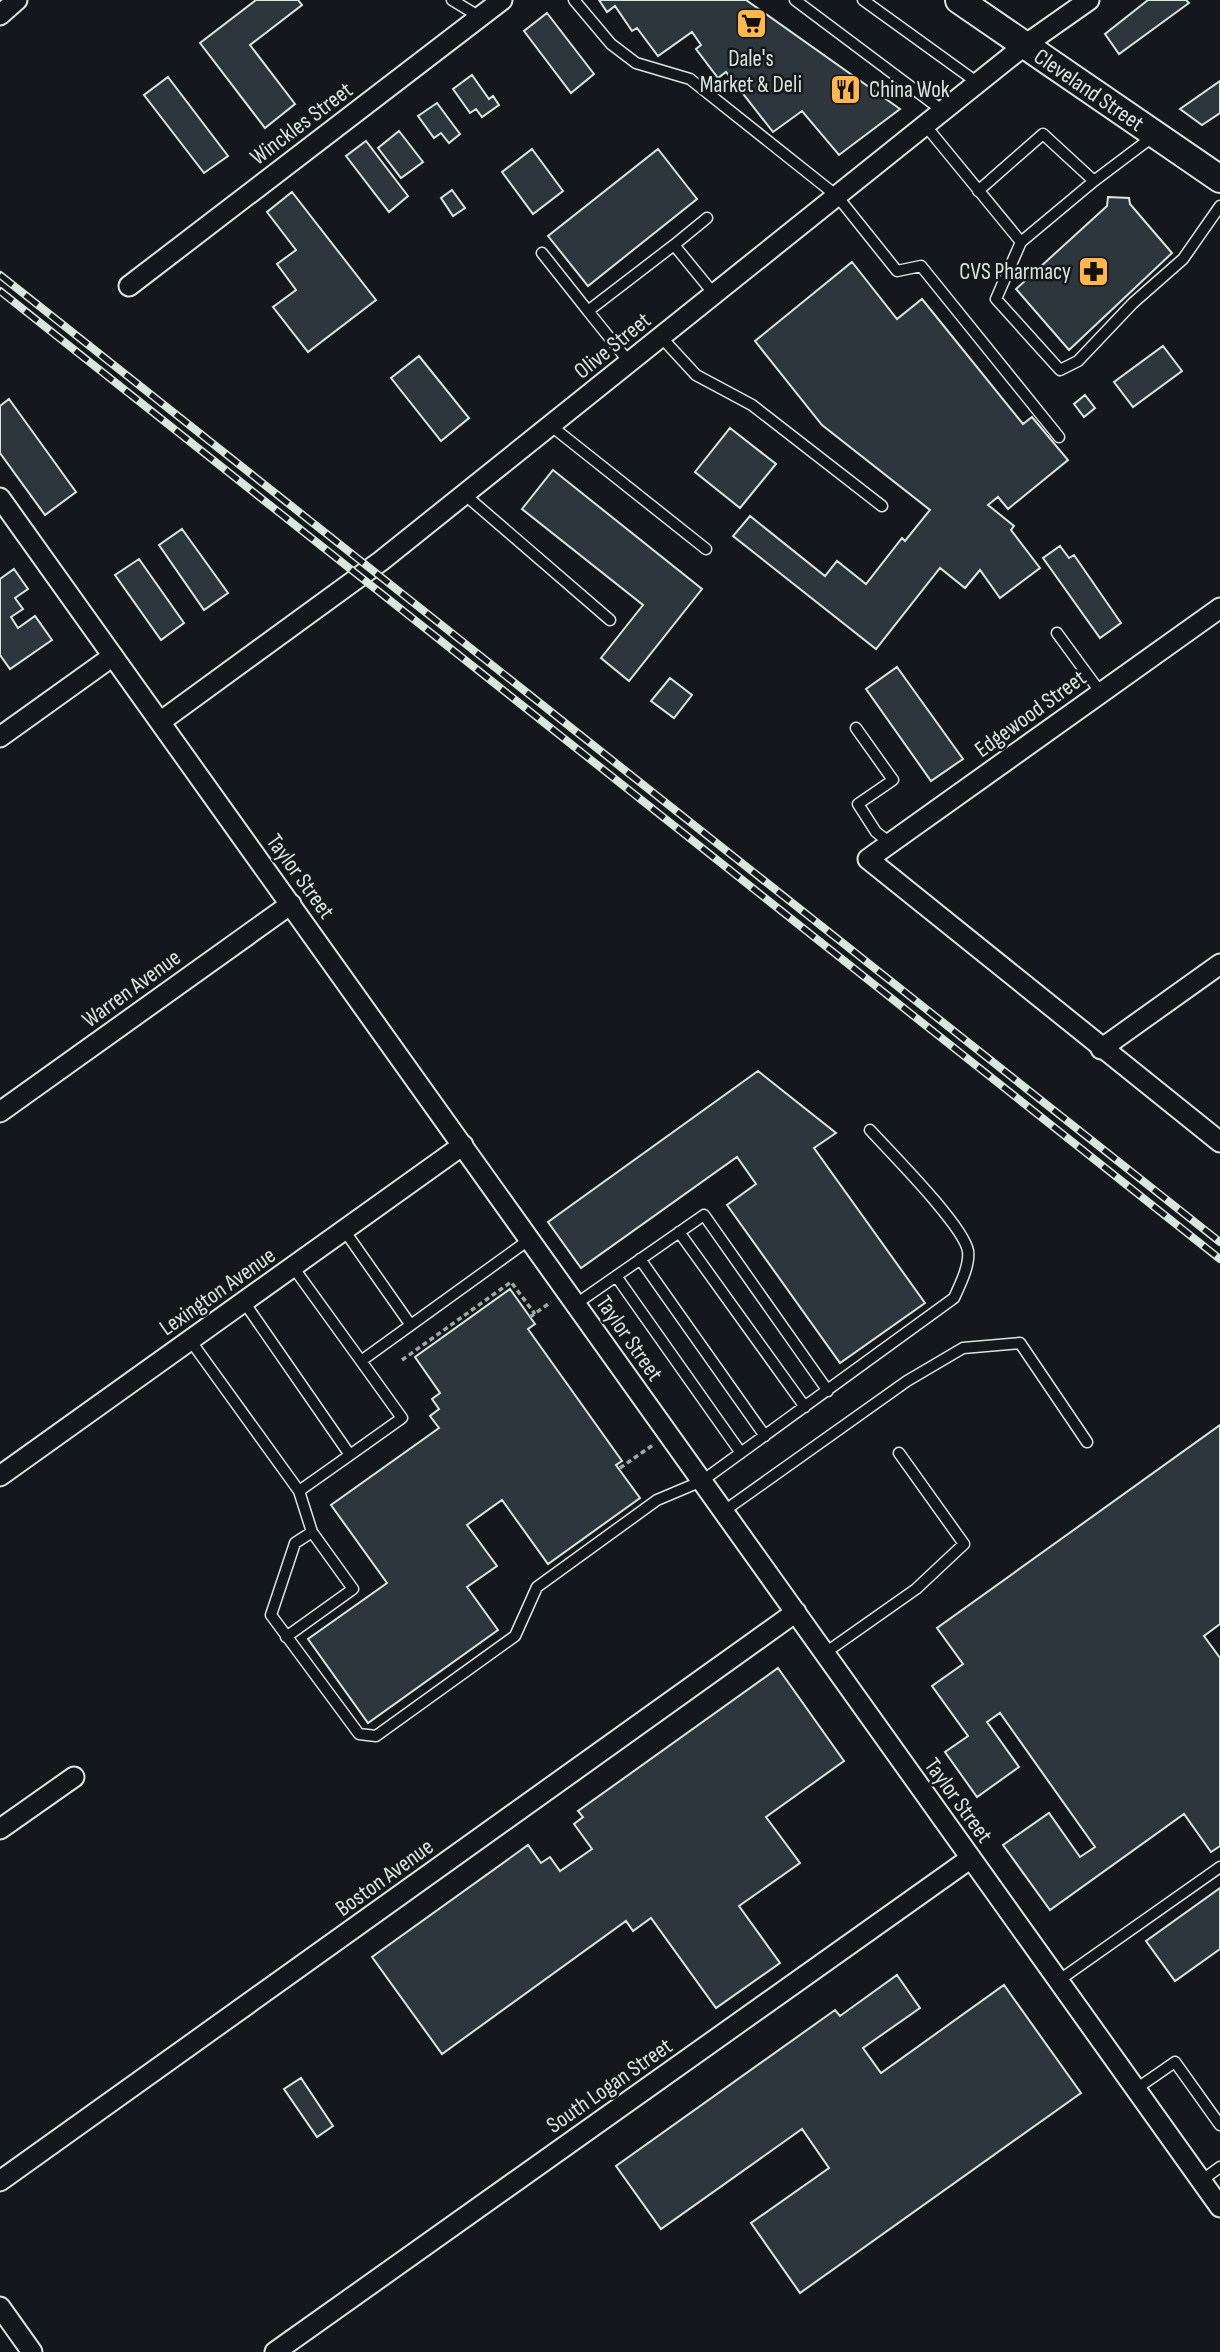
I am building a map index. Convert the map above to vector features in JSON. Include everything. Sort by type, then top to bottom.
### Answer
[{"type":"main road","name":"Cleveland Street","points":[[959,0],[1220,179]]},
{"type":"street","points":[[0,15],[17,0]]},
{"type":"street","name":"Winckles Street","points":[[129,286],[502,0]]},
{"type":"street","name":"Olive Street","points":[[160,722],[370,568],[1025,45],[1089,0]]},
{"type":"street","name":"Taylor Street","points":[[0,498],[1220,2207]]},
{"type":"street","name":"Edgewood Street","points":[[1101,1049],[868,859],[1220,608]]},
{"type":"street","points":[[0,737],[113,656]]},
{"type":"street","name":"Warren Avenue","points":[[0,1111],[291,904]]},
{"type":"street","points":[[1220,964],[1101,1049],[1220,1142]]},
{"type":"street","name":"Lexington Avenue","points":[[0,1476],[463,1145]]},
{"type":"street","name":"Boston Avenue","points":[[0,2181],[796,1612]]},
{"type":"street","points":[[0,1829],[74,1777]]},
{"type":"street","name":"South Logan Street","points":[[275,2352],[971,1858]]},
{"type":"street","points":[[0,2307],[32,2352]]},
{"type":"lane","points":[[452,0],[480,17]]},
{"type":"lane","points":[[574,0],[611,44],[636,63],[690,79],[837,195],[897,271],[921,266],[1059,437]]},
{"type":"lane","points":[[795,0],[943,111]]},
{"type":"lane","points":[[863,0],[978,83]]},
{"type":"lane","points":[[925,125],[1021,242]]},
{"type":"lane","points":[[978,191],[1043,134],[1094,181]]},
{"type":"lane","points":[[1156,135],[1094,181],[1021,242],[996,299],[1060,370],[1078,361],[1133,303],[1182,259],[1220,206]]},
{"type":"lane","points":[[588,311],[707,218]]},
{"type":"lane","points":[[674,244],[714,294]]},
{"type":"lane","points":[[542,253],[629,362]]},
{"type":"lane","points":[[660,337],[696,375],[752,405],[882,506]]},
{"type":"lane","points":[[550,425],[706,549]]},
{"type":"lane","points":[[464,494],[610,620]]},
{"type":"lane","points":[[1057,633],[1101,693]]},
{"type":"lane","points":[[856,728],[893,780],[858,804],[876,832],[890,843]]},
{"type":"lane","points":[[312,1532],[295,1543],[271,1615],[359,1734],[376,1735],[515,1636],[537,1587],[657,1500],[702,1481],[954,1298],[962,1280],[968,1251],[952,1224],[870,1130]]},
{"type":"lane","points":[[576,1304],[704,1215],[828,1391]]},
{"type":"lane","points":[[344,1230],[410,1324]]},
{"type":"lane","points":[[679,1232],[804,1408]]},
{"type":"lane","points":[[361,1361],[530,1239]]},
{"type":"lane","points":[[640,1259],[765,1436]]},
{"type":"lane","points":[[293,1267],[402,1418],[299,1491]]},
{"type":"lane","points":[[616,1276],[740,1453]]},
{"type":"lane","points":[[244,1302],[350,1455]]},
{"type":"lane","points":[[190,1340],[299,1491],[312,1532],[353,1589],[286,1637]]},
{"type":"lane","points":[[724,1511],[907,1381],[963,1348],[1020,1343],[1087,1442]]},
{"type":"lane","points":[[825,1653],[916,1589],[964,1544],[899,1452]]},
{"type":"lane","points":[[1058,1981],[1220,1867]]},
{"type":"lane","points":[[1136,2089],[1175,2062],[1220,2125]]},
{"type":"lane","points":[[1201,2181],[1220,2167]]},
{"type":"path","points":[[402,1360],[511,1282],[533,1316],[551,1302]]},
{"type":"path","points":[[620,1468],[653,1445]]},
{"type":"building","points":[[256,0],[298,0],[302,5],[250,45],[295,104],[265,128],[200,43]]},
{"type":"building","points":[[599,0],[746,0],[900,109],[839,155],[802,111],[773,132],[726,72],[718,78],[696,49],[701,45],[692,32],[658,56],[637,28],[632,31],[615,6],[607,12]]},
{"type":"building","points":[[1148,0],[1186,0],[1189,3],[1119,54],[1105,34]]},
{"type":"building","points":[[547,13],[594,74],[571,93],[524,31]]},
{"type":"building","points":[[472,75],[489,99],[493,96],[499,105],[482,117],[476,109],[470,113],[453,89]]},
{"type":"building","points":[[168,77],[228,156],[204,173],[144,95]]},
{"type":"building","points":[[1220,81],[1220,113],[1202,125],[1180,109]]},
{"type":"building","points":[[437,103],[460,134],[449,143],[441,133],[434,138],[418,116]]},
{"type":"building","points":[[399,131],[423,162],[401,178],[378,148]]},
{"type":"building","points":[[366,141],[408,196],[389,212],[346,156]]},
{"type":"building","points":[[532,149],[563,191],[533,214],[502,172]]},
{"type":"building","points":[[658,149],[697,199],[588,286],[548,236]]},
{"type":"building","points":[[452,190],[465,208],[453,216],[441,198]]},
{"type":"building","points":[[292,192],[376,300],[308,352],[273,307],[296,290],[277,264],[296,250],[267,212]]},
{"type":"building","name":"CVS Pharmacy","points":[[1108,197],[1129,198],[1130,204],[1172,253],[1069,350],[1016,289],[1107,206]]},
{"type":"building","points":[[852,262],[897,319],[922,299],[1023,424],[1032,417],[1068,460],[1008,509],[998,497],[988,505],[1014,526],[1011,530],[1040,568],[1000,598],[980,570],[965,588],[940,568],[876,649],[733,536],[750,516],[825,576],[837,561],[866,584],[902,538],[905,541],[930,510],[822,425],[755,341]]},
{"type":"building","points":[[1163,346],[1182,371],[1133,407],[1114,382]]},
{"type":"building","points":[[419,356],[469,418],[441,441],[391,378]]},
{"type":"building","points":[[1085,395],[1095,408],[1084,417],[1074,404]]},
{"type":"building","points":[[9,399],[76,492],[45,515],[0,453],[0,406]]},
{"type":"building","points":[[730,428],[776,464],[740,508],[695,472]]},
{"type":"building","points":[[553,470],[702,589],[629,681],[601,658],[643,605],[522,509]]},
{"type":"building","points":[[182,529],[228,593],[204,610],[159,545]]},
{"type":"building","points":[[1060,546],[1069,558],[1074,555],[1121,623],[1100,638],[1043,558]]},
{"type":"building","points":[[139,559],[184,623],[161,640],[115,575]]},
{"type":"building","points":[[14,569],[28,589],[15,598],[23,609],[11,617],[18,628],[35,616],[52,640],[10,669],[0,655],[0,579]]},
{"type":"building","points":[[897,667],[963,759],[931,781],[866,689]]},
{"type":"building","points":[[670,678],[692,695],[674,718],[651,701]]},
{"type":"building","points":[[758,1071],[836,1133],[814,1148],[925,1303],[840,1363],[727,1205],[756,1184],[737,1157],[581,1268],[548,1222]]},
{"type":"building","points":[[510,1289],[535,1324],[528,1329],[622,1461],[616,1465],[640,1498],[548,1564],[502,1500],[467,1525],[497,1566],[467,1587],[498,1630],[368,1723],[308,1639],[387,1583],[331,1505],[439,1428],[430,1416],[439,1409],[432,1399],[440,1393],[415,1357]]},
{"type":"building","points":[[1220,1425],[1220,1624],[1204,1636],[1220,1658],[1220,1846],[1211,1852],[1184,1814],[1050,1910],[1003,1845],[1049,1813],[1080,1857],[1095,1847],[1000,1713],[987,1722],[1019,1767],[977,1797],[945,1752],[968,1736],[932,1686],[963,1664],[937,1628]]},
{"type":"building","points":[[778,1668],[844,1761],[766,1817],[800,1863],[739,1906],[780,1963],[716,2008],[651,1918],[633,1931],[626,1921],[442,2054],[372,1957],[528,1845],[541,1863],[550,1857],[560,1871],[592,1849],[574,1824],[583,1817],[578,1811]]},
{"type":"building","points":[[1220,1888],[1220,1949],[1175,1981],[1146,1941]]},
{"type":"building","points":[[897,1975],[920,2008],[863,2048],[881,2073],[1004,1985],[1081,2093],[800,2293],[751,2223],[829,2168],[802,2129],[661,2229],[616,2166],[835,2010],[840,2016]]},
{"type":"building","points":[[301,2078],[333,2126],[317,2137],[284,2089]]},
{"type":"railway","points":[[0,275],[1220,1242]]},
{"type":"railway","points":[[0,291],[1220,1259]]},
{"type":"place","name":"Dale's Market & Deli","points":[[751,24]]},
{"type":"place","name":"China Wok","points":[[846,89]]},
{"type":"place","name":"CVS Pharmacy","points":[[1094,271]]}]
